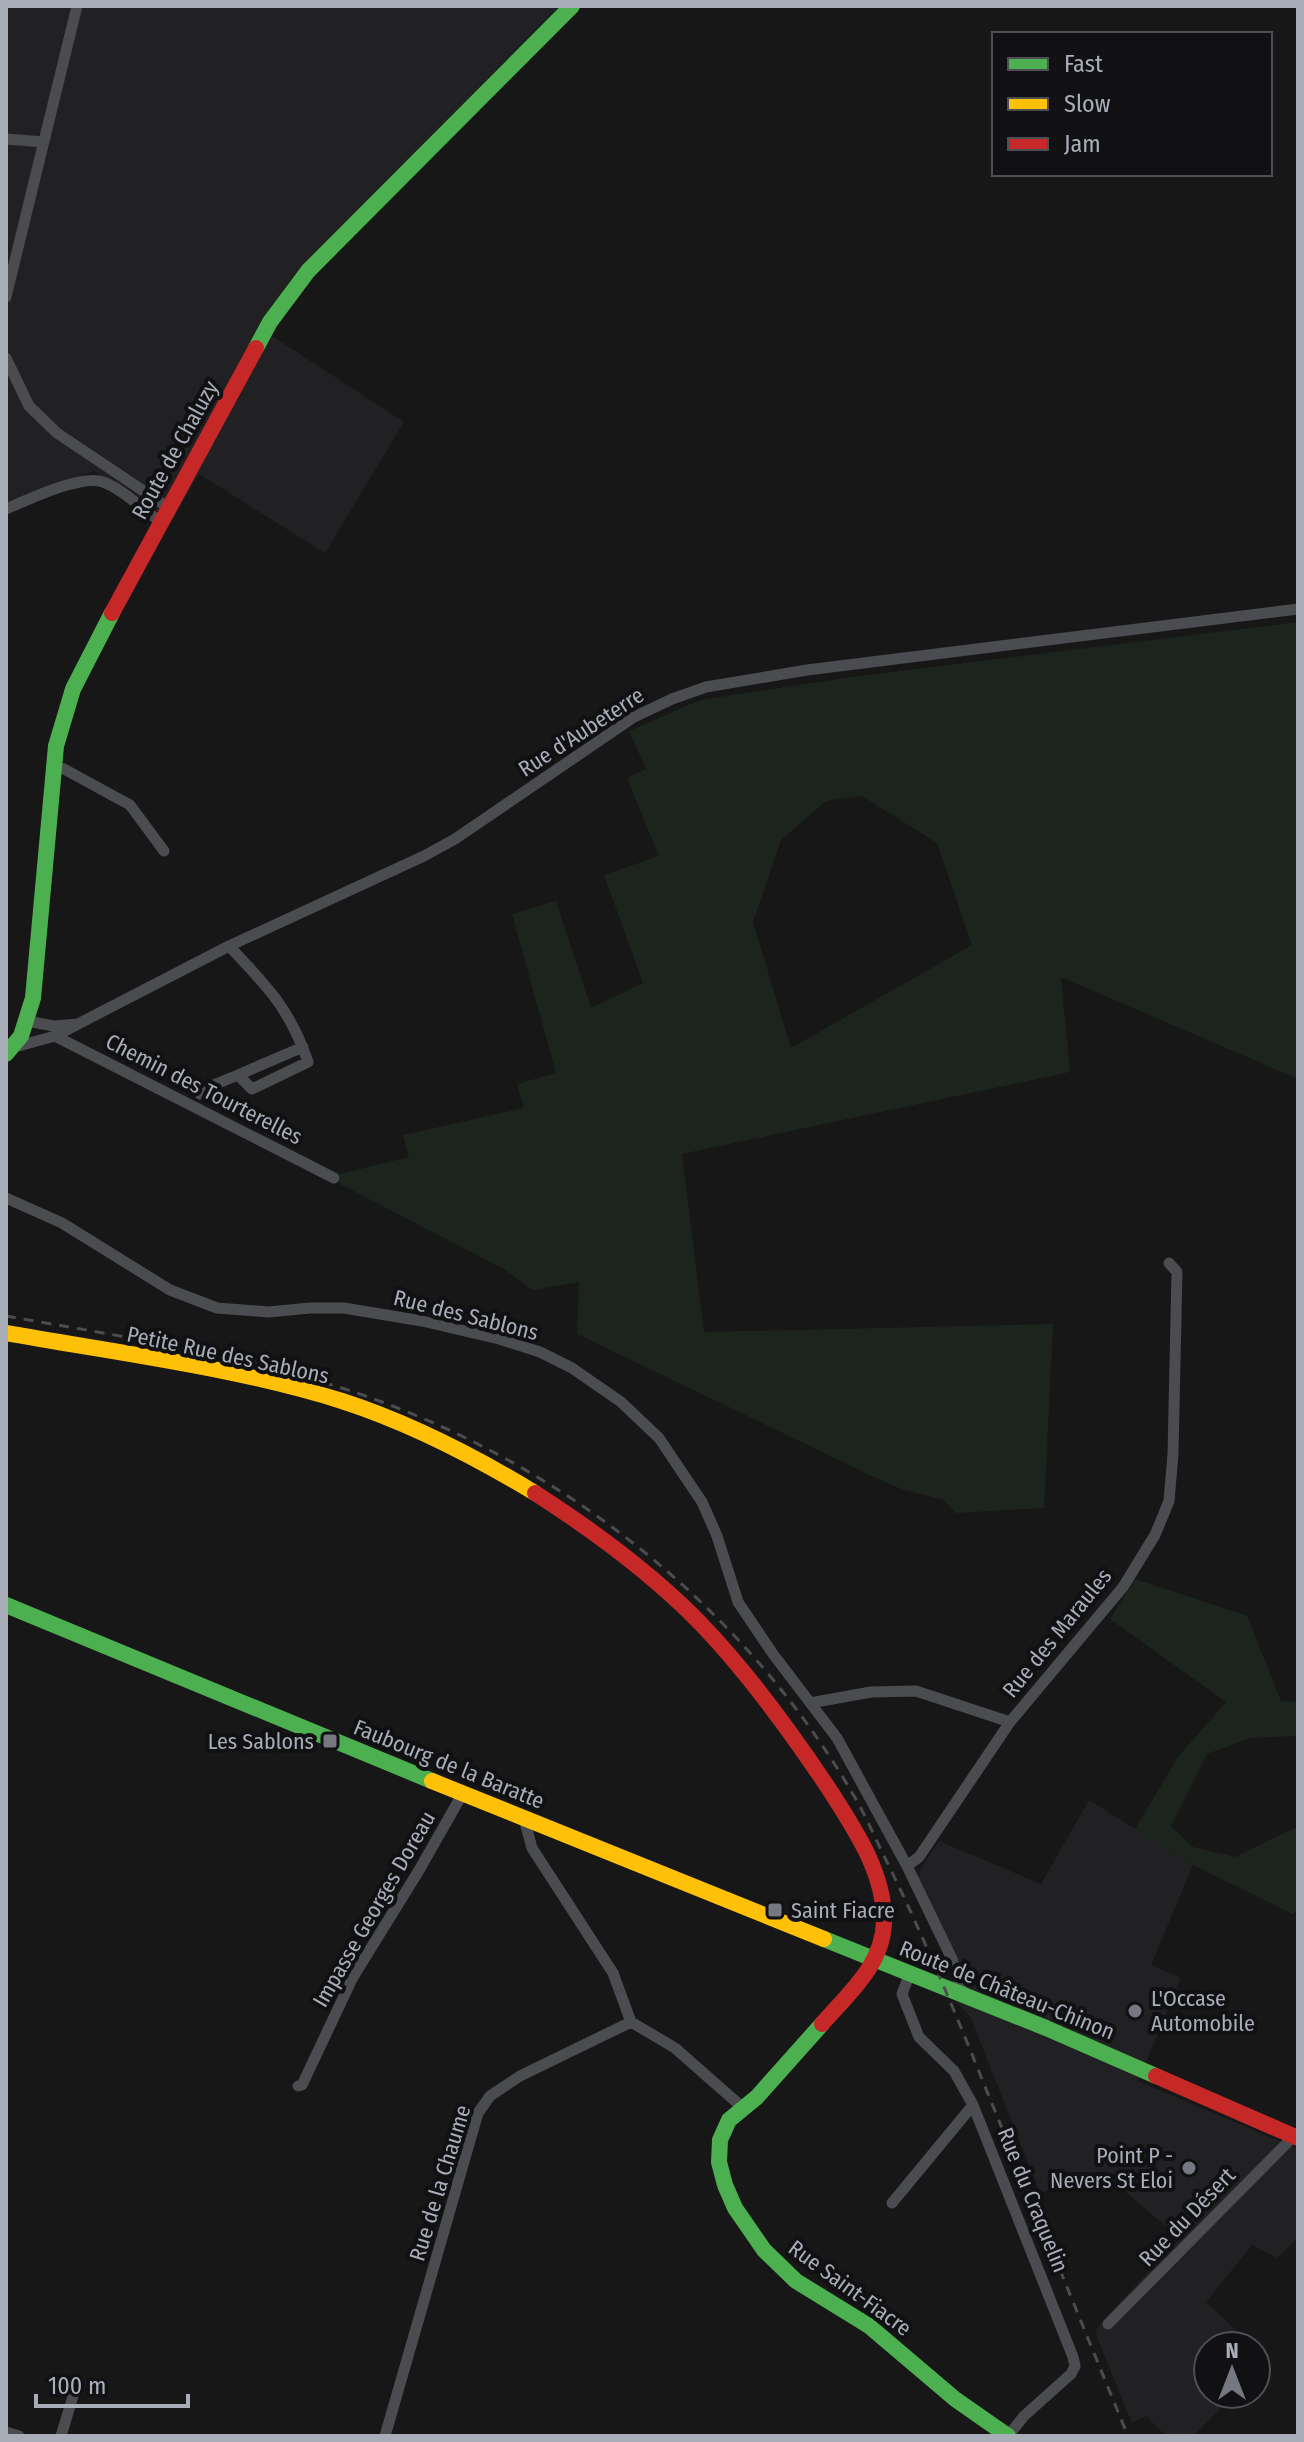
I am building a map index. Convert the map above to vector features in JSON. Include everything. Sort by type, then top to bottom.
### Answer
[{"type":"street","points":[[6,297],[77,6]]},
{"type":"street","name":"Route de Chaluzy","points":[[10,1051],[27,1021],[33,998],[54,766],[60,723],[77,678],[270,322],[308,271],[572,6]]},
{"type":"street","points":[[6,139],[44,142]]},
{"type":"street","points":[[6,358],[29,406],[57,433],[165,515]]},
{"type":"street","points":[[6,509],[60,489],[101,481],[165,515]]},
{"type":"street","name":"Rue d'Aubeterre","points":[[10,1051],[55,1036],[229,946],[424,856],[455,839],[634,717],[706,687],[807,670],[1298,609]]},
{"type":"street","points":[[54,766],[130,805],[164,851]]},
{"type":"street","points":[[229,946],[274,992],[308,1062],[252,1089],[238,1075]]},
{"type":"street","name":"Rue d'Aubeterre","points":[[27,1021],[54,1026],[78,1024]]},
{"type":"street","name":"Chemin des Tourterelles","points":[[55,1036],[334,1178]]},
{"type":"street","points":[[200,1094],[211,1086],[303,1047]]},
{"type":"street","name":"Rue des Sablons","points":[[6,1198],[62,1223],[170,1290],[217,1308],[240,1312],[344,1308],[422,1321],[540,1352],[572,1368],[621,1402],[659,1438],[702,1502],[717,1536],[738,1602],[837,1738],[907,1866]]},
{"type":"street","name":"Rue des Maraules","points":[[907,1866],[919,1857],[1010,1722],[1123,1587],[1155,1535],[1169,1501],[1173,1454],[1177,1272],[1169,1263]]},
{"type":"street","name":"Petite Rue des Sablons","points":[[6,1333],[294,1387],[375,1413],[444,1443],[565,1510],[638,1566],[704,1626],[797,1740],[841,1808],[874,1869],[885,1910],[876,1960]]},
{"type":"street","name":"Faubourg de la Baratte","points":[[6,1605],[524,1819],[876,1960]]},
{"type":"street","points":[[810,1703],[871,1692],[916,1691],[1010,1722]]},
{"type":"street","name":"Impasse Georges Doreau","points":[[298,2086],[302,2085],[353,1977],[463,1793]]},
{"type":"street","points":[[524,1819],[532,1848],[613,1973],[631,2022],[675,2048],[742,2107]]},
{"type":"street","points":[[907,1866],[952,1959],[963,1994]]},
{"type":"street","name":"Route de Château-Chinon","points":[[876,1960],[1297,2136]]},
{"type":"street","name":"Rue Saint-Fiacre","points":[[876,1960],[757,2097],[742,2107],[725,2126],[718,2152],[723,2180],[732,2205],[767,2253],[794,2280],[866,2324],[950,2395],[1008,2436]]},
{"type":"street","name":"Rue du Craquelin","points":[[910,1973],[902,1994],[919,2037],[954,2071],[973,2105],[1075,2366],[1071,2374],[1024,2416],[1008,2436]]},
{"type":"street","name":"Rue de la Chaume","points":[[385,2436],[478,2113],[490,2096],[520,2076],[631,2022]]},
{"type":"street","points":[[892,2203],[973,2105]]},
{"type":"street","name":"Rue du Désert","points":[[1108,2324],[1297,2136]]},
{"type":"street","points":[[61,2436],[73,2396]]},
{"type":"street","points":[[6,2432],[19,2436]]},
{"type":"shaded area","points":[[6,6],[559,6],[292,277],[260,328],[404,422],[325,553],[199,474],[172,521],[94,471],[6,504]]},
{"type":"shaded area","points":[[1298,622],[1298,1079],[1061,977],[1070,1072],[682,1154],[704,1332],[1053,1324],[1044,1508],[956,1513],[944,1500],[904,1490],[876,1478],[577,1334],[579,1282],[533,1290],[502,1268],[340,1184],[340,1174],[409,1157],[403,1135],[524,1108],[517,1084],[556,1073],[512,914],[556,901],[591,1008],[643,983],[604,875],[659,856],[627,778],[646,769],[629,731],[700,700],[851,677]],"holes":[[[862,796],[937,843],[972,945],[791,1048],[753,922],[781,840],[826,801]]]},
{"type":"shaded area","points":[[1135,1579],[1247,1616],[1281,1701],[1298,1702],[1298,1736],[1250,1738],[1207,1754],[1171,1826],[1193,1847],[1235,1857],[1294,1828],[1298,1829],[1298,1909],[1293,1914],[1193,1865],[1135,1829],[1178,1757],[1226,1702],[1110,1619]]},
{"type":"shaded area","points":[[1089,1800],[1193,1865],[1151,1965],[1181,1978],[1138,2081],[1298,2149],[1298,2237],[1277,2258],[1252,2245],[1206,2302],[1236,2330],[1192,2330],[1192,2410],[1219,2410],[1193,2436],[1166,2436],[1146,2416],[1132,2423],[1095,2332],[1180,2238],[1104,2174],[1040,2193],[970,2016],[956,2002],[944,1954],[913,1890],[922,1867],[939,1841],[1041,1884]]},
{"type":"railway","points":[[6,1316],[149,1341],[291,1373],[382,1402],[454,1432],[524,1469],[590,1511],[652,1558],[710,1611],[764,1668],[812,1730],[862,1811],[951,2004],[1128,2436]]},
{"type":"traffic: fast","points":[[256,348],[270,322],[308,271],[572,6]]},
{"type":"traffic: fast","points":[[6,1054],[21,1036],[33,998],[56,746],[73,689],[112,613]]},
{"type":"traffic: fast","points":[[6,1605],[432,1781]]},
{"type":"traffic: fast","points":[[824,1939],[1046,2028],[1156,2076]]},
{"type":"traffic: fast","points":[[822,2024],[757,2097],[729,2120],[720,2140],[719,2162],[735,2208],[764,2250],[796,2281],[869,2326],[955,2399],[1008,2436]]},
{"type":"traffic: slow","points":[[6,1333],[217,1370],[342,1401],[441,1441],[535,1493]]},
{"type":"traffic: slow","points":[[432,1781],[824,1939]]},
{"type":"traffic: jam","points":[[112,613],[256,348]]},
{"type":"traffic: jam","points":[[535,1493],[622,1554],[664,1588],[702,1625],[785,1725],[858,1835],[879,1886],[883,1904],[882,1937],[871,1965],[822,2024]]},
{"type":"traffic: jam","points":[[1156,2076],[1298,2138]]},
{"type":"place","name":"Les Sablons","points":[[330,1741]]},
{"type":"place","name":"Saint Fiacre","points":[[775,1910]]},
{"type":"place","name":"L'Occase Automobile","points":[[1135,2011]]},
{"type":"place","name":"Point P - Nevers St Eloi","points":[[1189,2168]]}]
